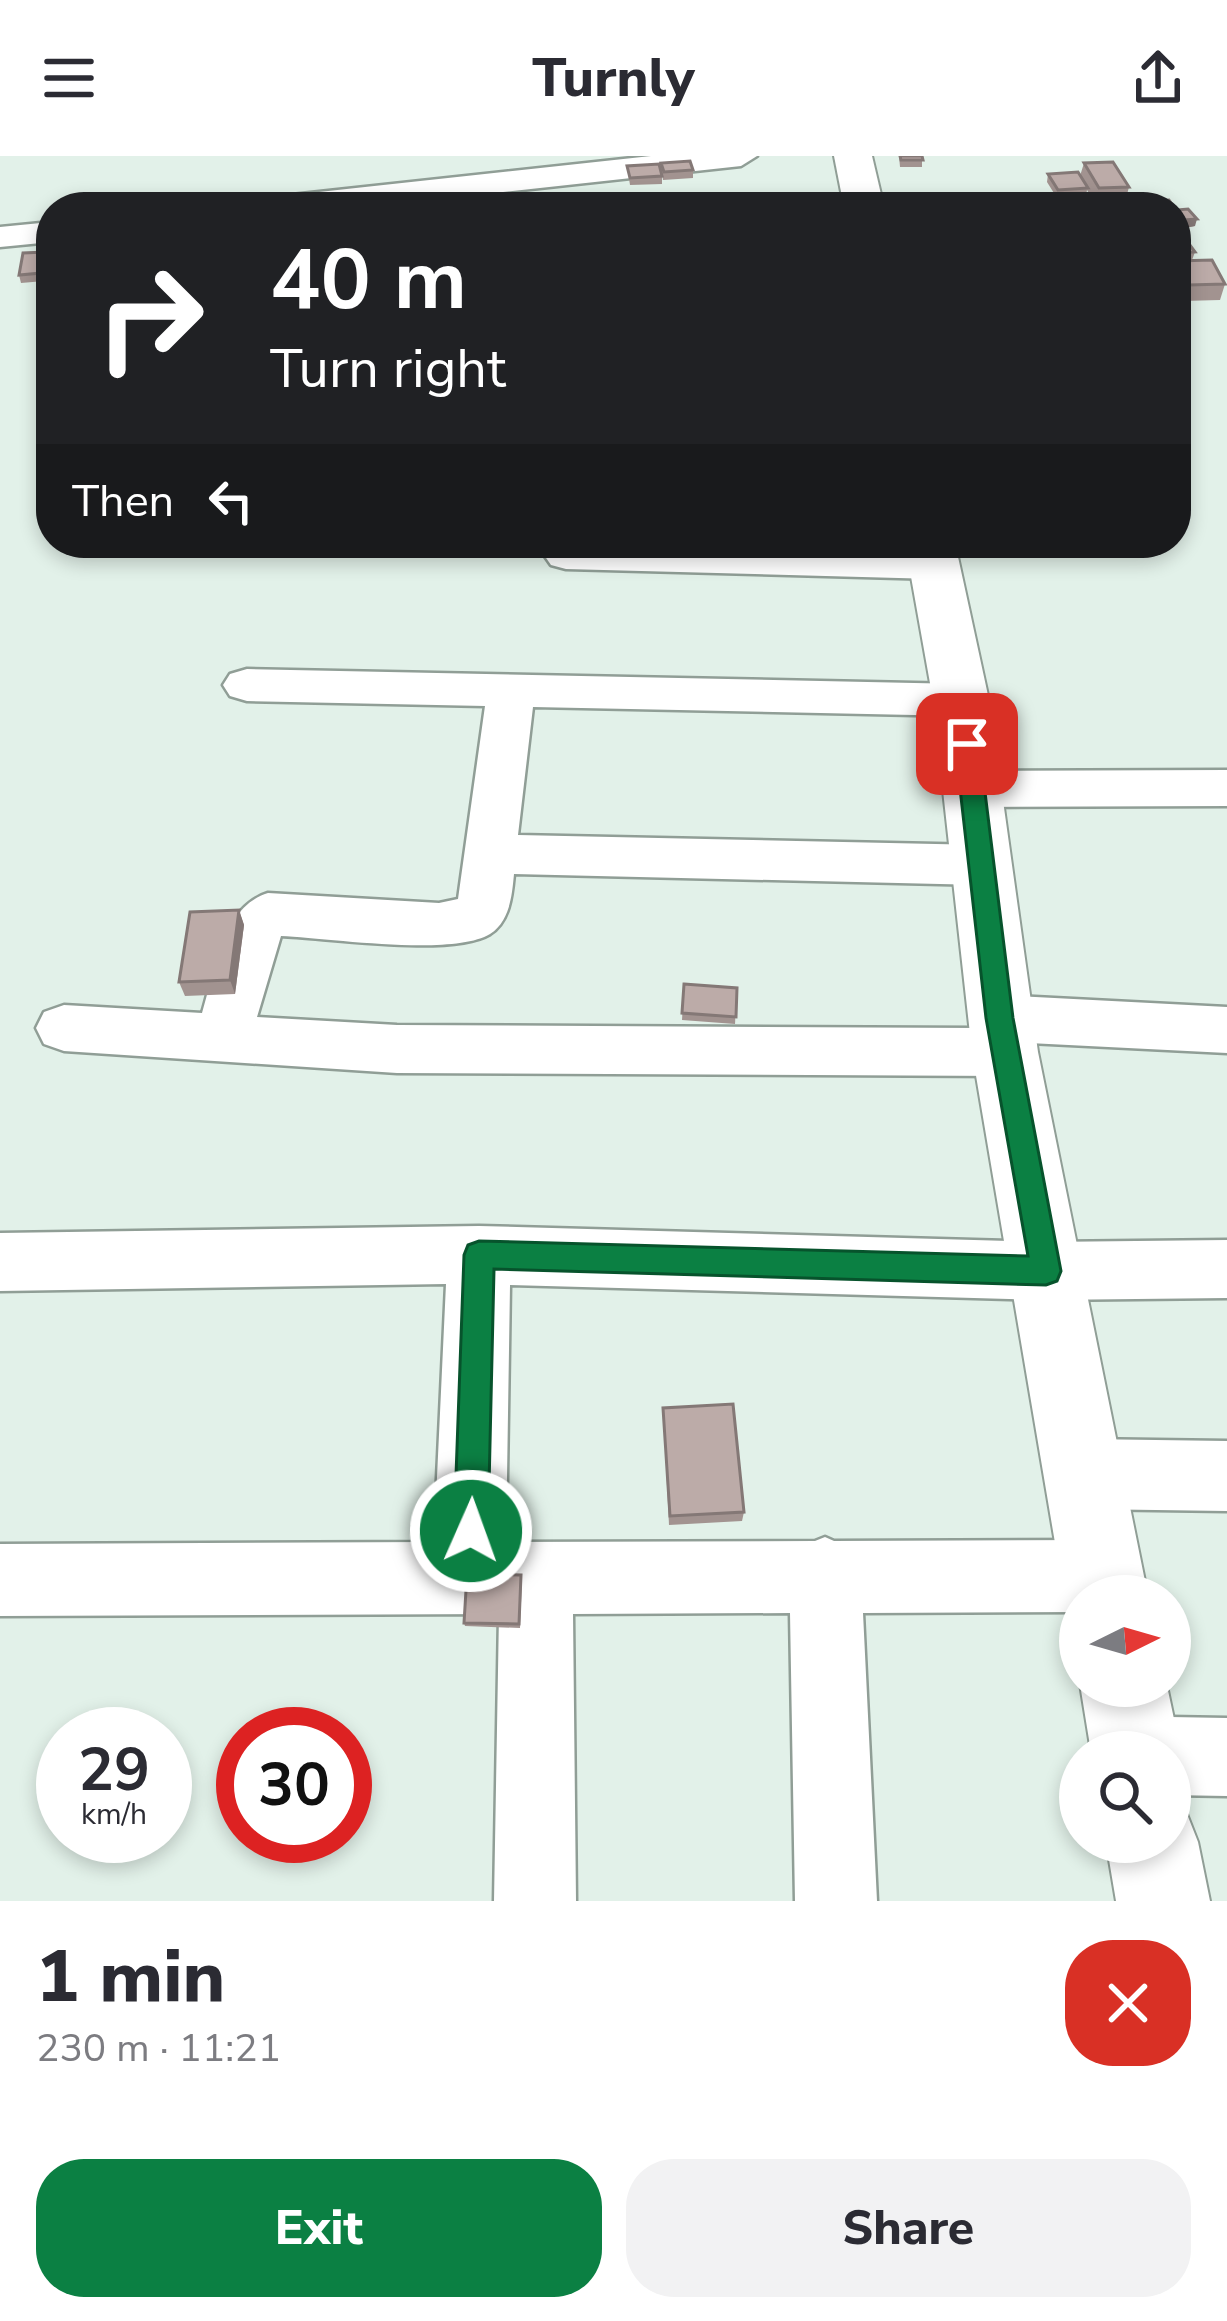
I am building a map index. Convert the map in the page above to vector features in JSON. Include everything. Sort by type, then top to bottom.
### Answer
[{"type":"main road","points":[[853,156],[861,192]]},
{"type":"main road","points":[[934,558],[962,700],[1002,1035],[1102,1575]]},
{"type":"main road","points":[[1156,1863],[1163,1901]]},
{"type":"street","points":[[411,192],[741,156]]},
{"type":"street","points":[[0,237],[36,233]]},
{"type":"street","points":[[247,685],[962,700]]},
{"type":"street","points":[[222,1039],[256,927],[268,914],[464,923],[478,916],[484,904],[511,690]]},
{"type":"street","points":[[973,789],[1227,788]]},
{"type":"street","points":[[490,854],[982,865]]},
{"type":"street","points":[[64,1028],[398,1048],[1227,1030]]},
{"type":"street","points":[[479,1255],[503,1576],[535,1901]]},
{"type":"street","points":[[0,1262],[479,1255],[1046,1271],[1227,1269]]},
{"type":"street","points":[[1084,1474],[1227,1476]]},
{"type":"street","points":[[825,1574],[836,1901]]},
{"type":"street","points":[[0,1580],[825,1574],[1059,1584]]},
{"type":"street","points":[[1191,1756],[1227,1757]]},
{"type":"building","points":[[690,161],[693,170],[664,172],[661,163]]},
{"type":"building","points":[[1113,162],[1129,187],[1099,188],[1084,163]]},
{"type":"building","points":[[659,164],[662,176],[630,178],[627,166]]},
{"type":"building","points":[[1078,172],[1088,188],[1058,190],[1048,174]]},
{"type":"building","points":[[36,252],[36,273],[19,275],[23,253]]},
{"type":"building","points":[[1212,260],[1225,284],[1191,285],[1191,261]]},
{"type":"building","points":[[239,910],[230,980],[179,982],[190,912]]},
{"type":"building","points":[[684,984],[737,988],[736,1017],[682,1013]]},
{"type":"building","points":[[733,1404],[744,1512],[670,1516],[663,1408]]},
{"type":"building","points":[[467,1574],[521,1575],[519,1624],[464,1623]]},
{"type":"route","points":[[471,1531],[479,1255],[1046,1271],[1005,1052],[967,744]]}]
